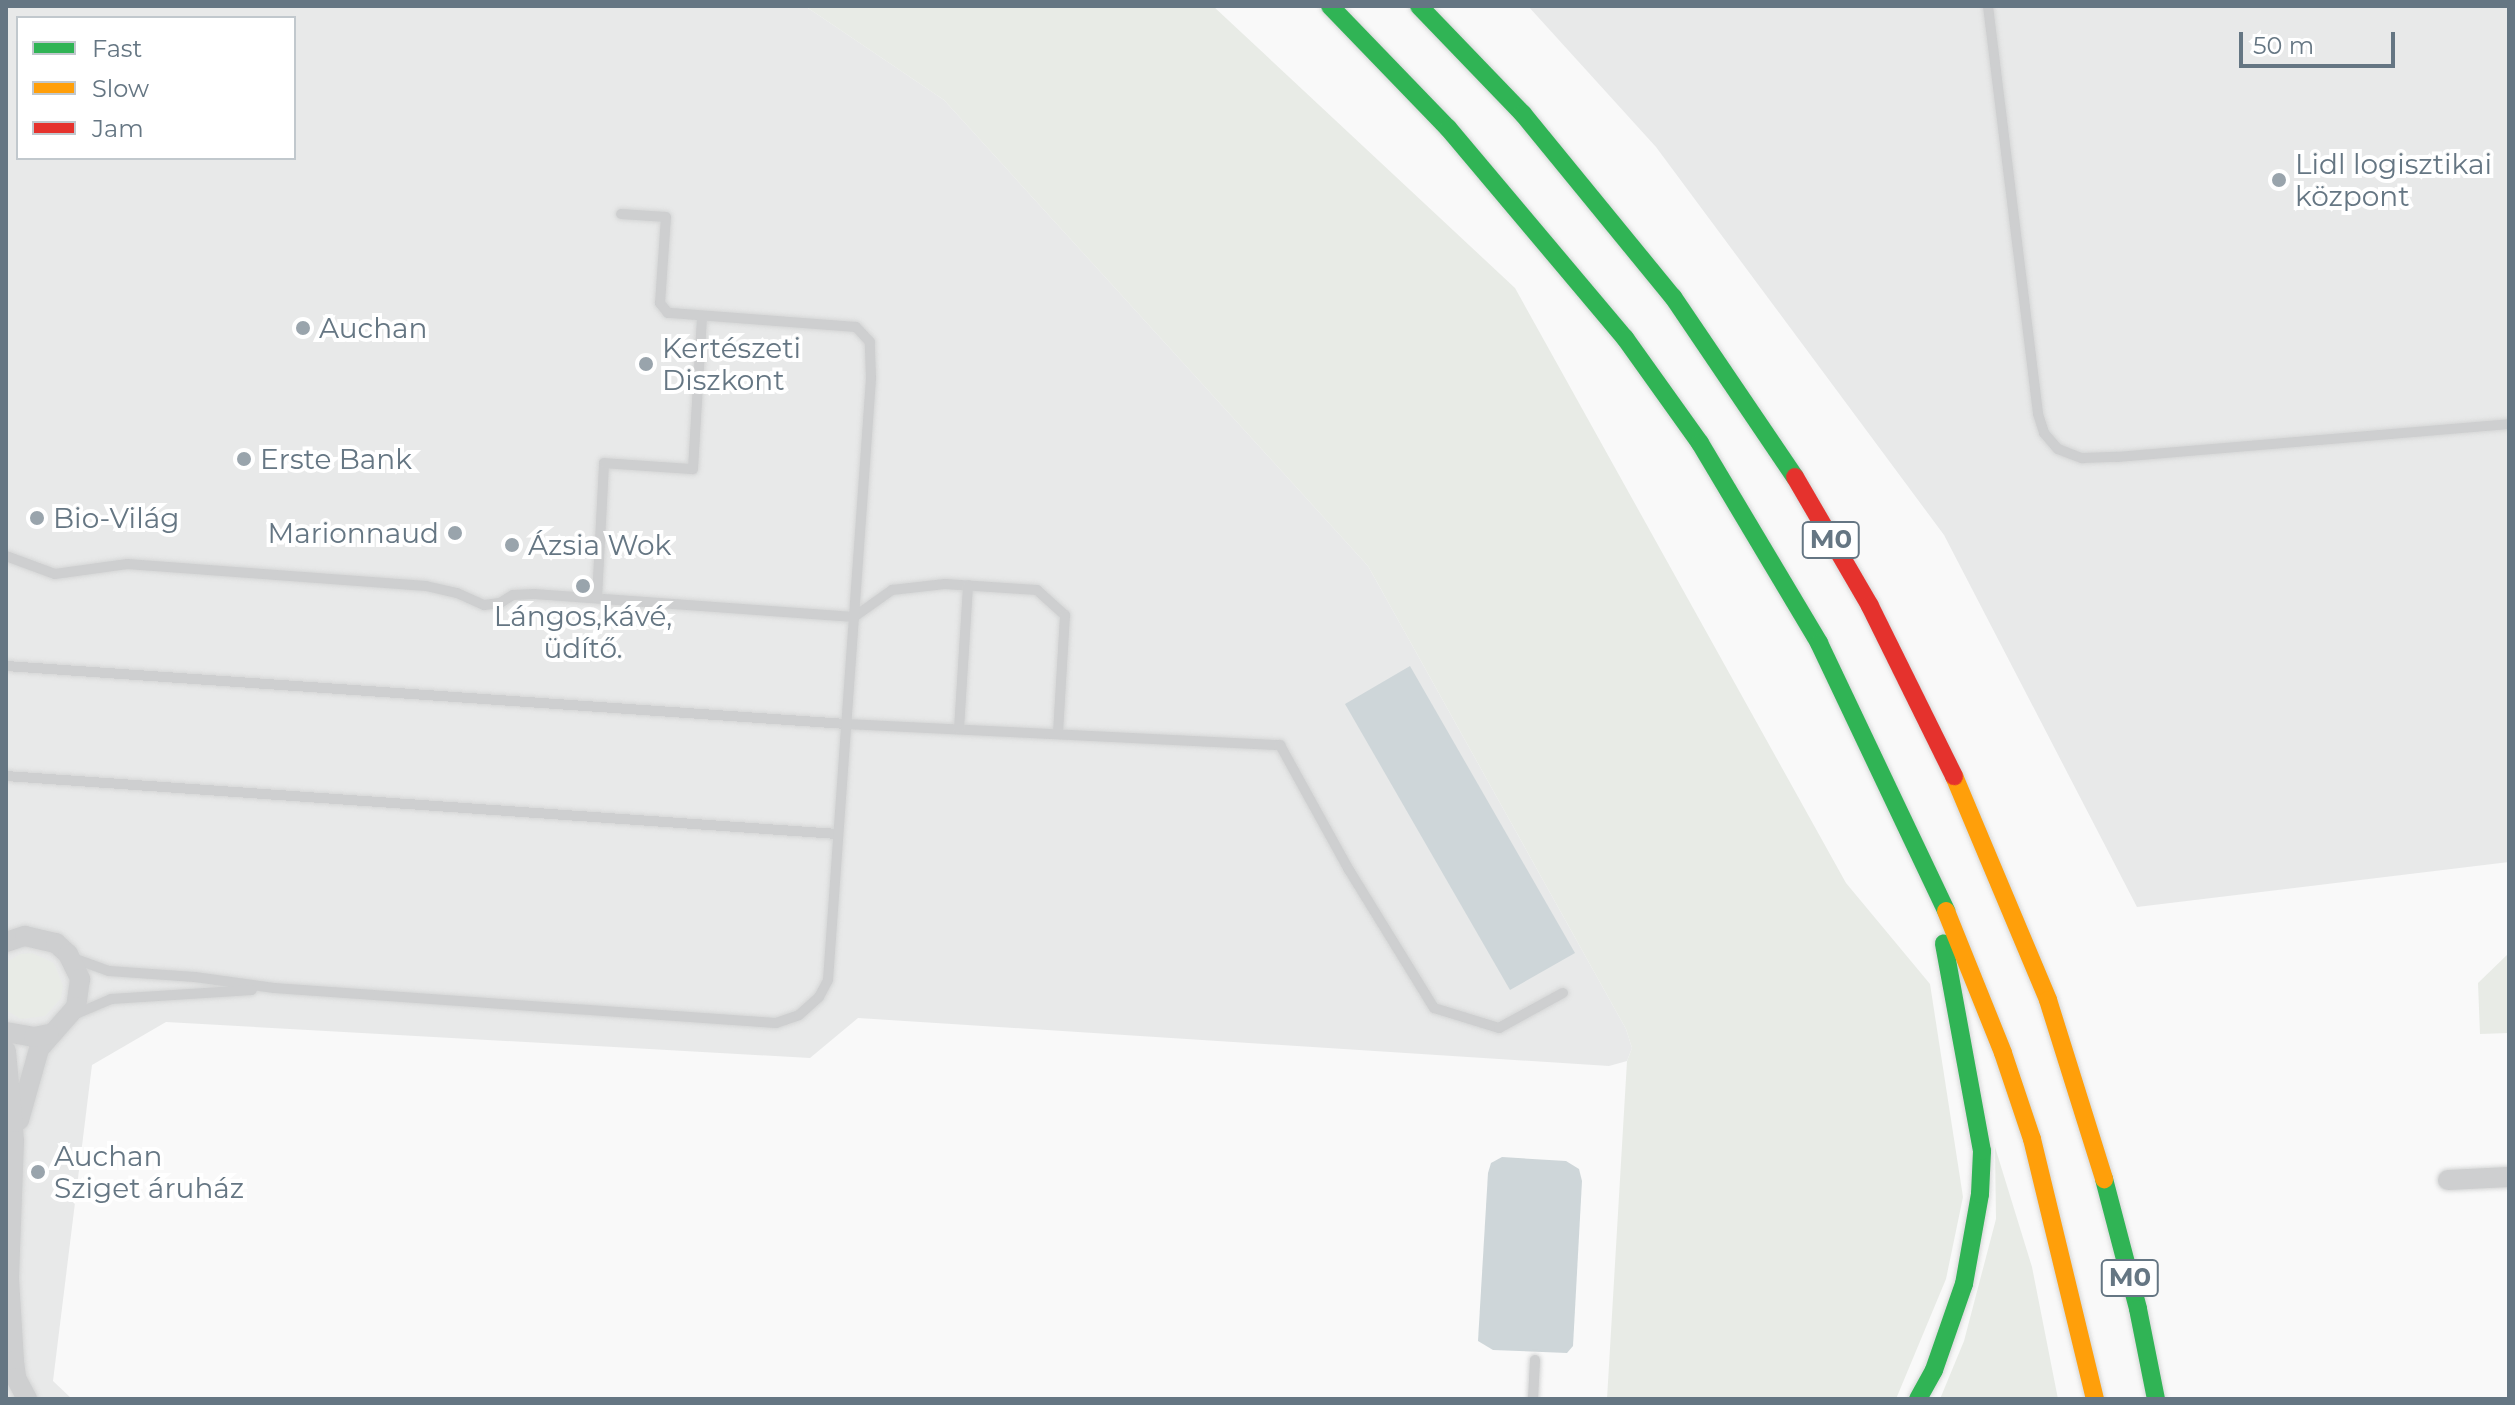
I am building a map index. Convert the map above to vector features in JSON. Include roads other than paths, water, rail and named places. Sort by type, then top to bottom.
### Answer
[{"type":"highway","name":"M0","points":[[1330,6],[1438,118],[1523,213],[1625,338],[1700,443],[1819,643],[1930,871],[1969,963],[2032,1139],[2095,1399]]},
{"type":"highway","name":"M0","points":[[1419,6],[1523,114],[1673,297],[1797,480],[1870,606],[1945,754],[2006,892],[2048,1000],[2099,1159],[2138,1309],[2156,1399]]},
{"type":"highway","points":[[1918,1399],[1934,1370],[1964,1284],[1977,1228],[1982,1151],[1930,871]]},
{"type":"street","points":[[6,942],[25,936],[41,937],[68,954],[80,979],[80,993],[69,1019],[49,1034],[30,1070],[14,1141]]},
{"type":"street","points":[[6,1032],[34,1037],[49,1034]]},
{"type":"street","points":[[6,1051],[14,1141],[8,1286],[16,1378],[26,1399]]},
{"type":"street","points":[[2448,1180],[2509,1177]]},
{"type":"street","points":[[6,1390],[26,1399]]},
{"type":"lane","points":[[1988,6],[2034,388],[2044,433],[2058,449],[2082,458],[2117,457],[2509,424]]},
{"type":"lane","points":[[68,954],[79,962],[109,971],[195,977],[274,988],[776,1023],[799,1015],[819,997],[828,980],[871,378],[870,342],[856,327],[702,316],[661,309],[666,217],[621,214]]},
{"type":"lane","points":[[597,598],[604,463],[693,469],[702,316]]},
{"type":"lane","points":[[6,556],[55,574],[127,564],[426,586],[457,593],[484,605],[500,603],[513,595],[597,598],[854,617],[892,590],[968,585],[1037,590],[1065,615],[1058,734]]},
{"type":"lane","points":[[959,729],[968,585]]},
{"type":"lane","points":[[6,666],[846,724],[1280,745],[1349,870],[1434,1008],[1499,1028],[1563,993]]},
{"type":"lane","points":[[6,776],[838,834]]},
{"type":"lane","points":[[69,1019],[86,1007],[111,999],[274,988]]},
{"type":"lane","points":[[1533,1399],[1535,1360]]},
{"type":"place","name":"Lidl logisztikai központ","points":[[2279,180]]},
{"type":"place","name":"Auchan","points":[[303,328]]},
{"type":"place","name":"Kertészeti Diszkont","points":[[646,364]]},
{"type":"place","name":"Erste Bank","points":[[244,459]]},
{"type":"place","name":"Bio-Világ","points":[[37,518]]},
{"type":"place","name":"Marionnaud","points":[[455,533]]},
{"type":"place","name":"Ázsia Wok","points":[[512,545]]},
{"type":"place","name":"Lángos,kávé, üdítő.","points":[[583,586]]},
{"type":"place","name":"Auchan Sziget áruház","points":[[38,1172]]}]
